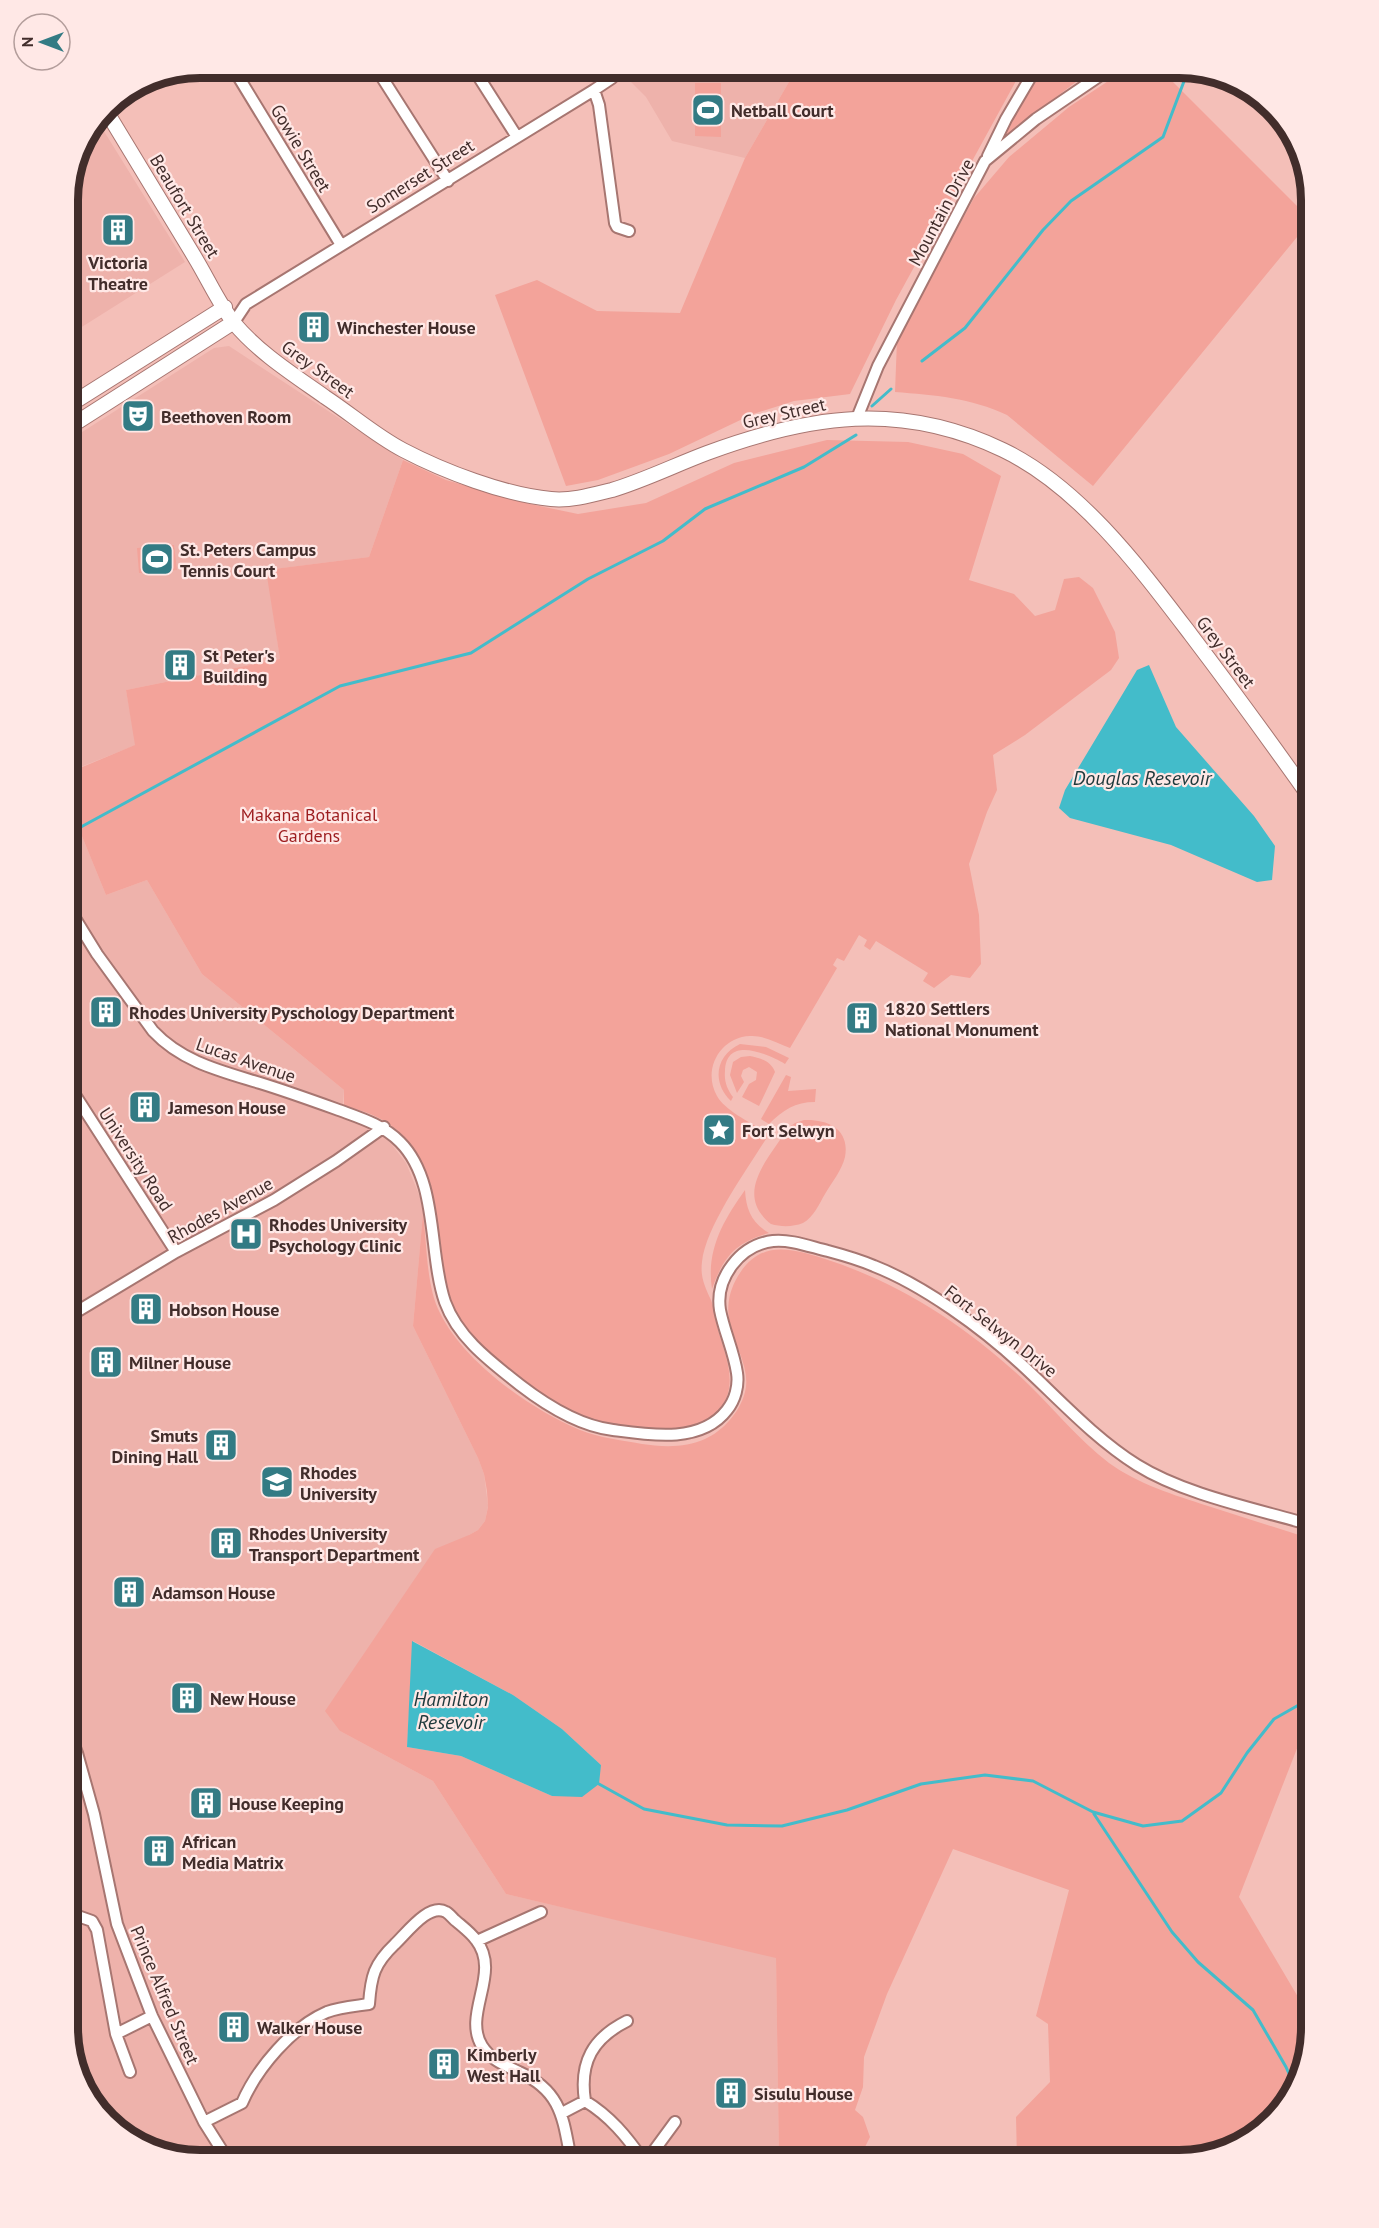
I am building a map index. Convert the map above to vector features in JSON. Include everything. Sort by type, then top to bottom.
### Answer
[{"type":"main road","name":"Beaufort Street","points":[[110,118],[234,322]]},
{"type":"main road","name":"Somerset Street","points":[[78,400],[225,307]]},
{"type":"main road","name":"Somerset Street","points":[[78,422],[234,322]]},
{"type":"main road","name":"Grey Street","points":[[234,322],[276,363],[401,449],[477,482],[500,489],[553,499],[578,498],[614,489],[765,433],[802,424],[857,418],[902,420],[965,435],[1005,451],[1043,474],[1089,513],[1155,588],[1301,785]]},
{"type":"main road","points":[[148,355],[157,371]]},
{"type":"street","name":"Gowie Street","points":[[238,78],[341,245]]},
{"type":"street","points":[[382,78],[448,181]]},
{"type":"street","points":[[479,78],[517,137]]},
{"type":"street","name":"Somerset Street","points":[[225,307],[246,304],[612,78]]},
{"type":"street","points":[[985,161],[1030,78]]},
{"type":"street","name":"Mountain Drive","points":[[857,418],[878,366],[985,161],[1036,119],[1096,78]]},
{"type":"street","points":[[594,90],[599,105],[615,223],[617,227],[629,231]]},
{"type":"street","name":"Somerset Street","points":[[234,322],[246,304]]},
{"type":"street","name":"Lucas Avenue","points":[[78,923],[97,954],[153,1031],[164,1042],[182,1055],[204,1066],[291,1093],[384,1127],[404,1145],[413,1159],[430,1212]]},
{"type":"street","name":"University Road","points":[[78,1100],[176,1252]]},
{"type":"street","name":"Rhodes Avenue","points":[[78,1311],[176,1252],[274,1200],[384,1127]]},
{"type":"street","name":"Fort Selwyn Drive","points":[[430,1212],[438,1274],[445,1302],[457,1326],[496,1367],[559,1411],[585,1423],[604,1429],[653,1435],[685,1433],[707,1427],[723,1416],[737,1389],[738,1375],[720,1307],[724,1278],[739,1257],[763,1243],[778,1240],[832,1252],[875,1266],[921,1291],[957,1314],[1017,1360],[1114,1450],[1149,1472],[1203,1493],[1301,1522]]},
{"type":"street","name":"Prince Alfred Street","points":[[78,1757],[94,1814],[117,1924],[152,2016],[204,2122],[222,2150]]},
{"type":"street","points":[[204,2122],[242,2103],[248,2089],[268,2063],[304,2023],[330,2011],[369,2004],[371,1979],[378,1963],[419,1920],[431,1911],[446,1911],[477,1941],[484,1958],[486,1974],[477,2019],[477,2033],[481,2044],[499,2062],[543,2086],[554,2097],[562,2113],[570,2150]]},
{"type":"street","points":[[477,1941],[541,1912]]},
{"type":"street","points":[[78,1916],[92,1921],[97,1930],[116,2034],[130,2072]]},
{"type":"street","points":[[116,2034],[152,2016]]},
{"type":"street","points":[[585,2101],[583,2079],[588,2057],[607,2032],[627,2021]]},
{"type":"street","points":[[562,2113],[585,2101]]},
{"type":"street","points":[[585,2101],[615,2124],[635,2150]]},
{"type":"street","points":[[655,2150],[675,2122]]},
{"type":"shaded area","points":[[627,78],[791,78],[745,158],[672,141],[646,97]]},
{"type":"shaded area","points":[[102,128],[185,262],[78,329],[78,192],[87,153]]},
{"type":"shaded area","points":[[229,346],[403,460],[369,557],[267,570],[280,659],[126,690],[136,745],[78,768],[78,435],[214,348]]},
{"type":"shaded area","name":"Rhodes University","points":[[78,826],[106,895],[147,880],[202,974],[344,1090],[342,1118],[374,1129],[386,1137],[406,1163],[420,1197],[423,1213],[413,1326],[478,1458],[484,1474],[488,1506],[485,1521],[478,1530],[469,1535],[340,1731],[433,1781],[506,1894],[776,1957],[779,2150],[192,2150],[161,2144],[132,2129],[108,2108],[99,2096],[84,2067],[78,2036]]},
{"type":"green space","points":[[791,78],[1018,78],[896,300],[850,394],[794,401],[753,414],[669,454],[598,480],[566,486],[495,295],[537,280],[597,311],[680,313],[745,158]]},
{"type":"green space","points":[[1039,78],[1081,78],[999,141],[1025,96]]},
{"type":"green space","points":[[1113,78],[1169,78],[1301,210],[1301,232],[1093,486],[1007,415],[966,401],[895,392],[897,340],[974,198],[1009,157],[1069,107]]},
{"type":"green space","name":"Netball Court","points":[[695,83],[721,83],[721,137],[695,136]]},
{"type":"green space","name":"Makana Botanical Gardens","points":[[827,440],[908,442],[963,454],[1001,476],[969,580],[1014,594],[1035,616],[1055,610],[1064,579],[1079,577],[1093,588],[1115,632],[1119,658],[1111,670],[1025,735],[993,755],[997,790],[969,864],[979,915],[981,964],[970,978],[951,975],[934,988],[923,981],[928,973],[876,941],[870,950],[864,946],[867,940],[859,935],[844,961],[837,958],[833,965],[837,968],[790,1048],[765,1038],[750,1036],[730,1042],[722,1049],[713,1066],[713,1086],[717,1096],[733,1112],[769,1134],[711,1231],[702,1262],[704,1282],[728,1364],[730,1384],[728,1395],[718,1411],[696,1424],[670,1429],[626,1427],[587,1418],[551,1400],[499,1363],[472,1338],[454,1311],[444,1288],[433,1196],[419,1159],[409,1143],[380,1118],[344,1106],[344,1090],[202,974],[147,880],[106,895],[78,826],[78,769],[135,745],[126,690],[280,659],[266,570],[369,557],[403,460],[446,480],[530,504],[578,514],[646,503],[734,463]]},
{"type":"green space","name":"St. Peters Campus Tennis Court","points":[[174,545],[177,570],[139,573],[137,548]]},
{"type":"green space","points":[[740,1044],[766,1047],[789,1058],[785,1064],[759,1052],[740,1050],[732,1053],[727,1060],[725,1075],[726,1085],[733,1097],[731,1101],[721,1086],[719,1070],[726,1055]]},
{"type":"green space","points":[[750,1056],[768,1063],[775,1072],[759,1106],[742,1097],[749,1084],[756,1080],[757,1072],[749,1067],[743,1070],[741,1076],[744,1082],[737,1093],[730,1075],[733,1062],[741,1057]]},
{"type":"green space","points":[[786,1075],[791,1077],[788,1091],[816,1089],[815,1102],[801,1103],[790,1108],[769,1124],[761,1119]]},
{"type":"green space","points":[[804,1120],[821,1121],[841,1133],[846,1147],[844,1162],[816,1210],[807,1220],[791,1226],[771,1224],[760,1212],[755,1201],[758,1176],[788,1128]]},
{"type":"green space","points":[[745,1190],[751,1215],[758,1225],[769,1233],[747,1241],[732,1252],[721,1268],[712,1289],[712,1261],[718,1236]]},
{"type":"green space","points":[[423,1213],[432,1290],[440,1313],[451,1331],[465,1349],[500,1382],[540,1410],[580,1430],[603,1437],[650,1445],[690,1444],[712,1436],[735,1414],[745,1392],[746,1375],[728,1312],[732,1287],[746,1265],[755,1257],[775,1250],[797,1251],[850,1268],[878,1280],[905,1293],[957,1325],[1027,1383],[1098,1454],[1132,1477],[1182,1498],[1301,1536],[1301,1738],[1239,1897],[1301,2002],[1301,2036],[1295,2067],[1271,2108],[1247,2129],[1218,2144],[1203,2148],[1187,2150],[1017,2150],[1016,2117],[1050,2082],[1048,2024],[1036,2016],[1069,1890],[953,1849],[887,1994],[864,2057],[863,2087],[855,2110],[863,2117],[870,2137],[864,2150],[779,2150],[776,1958],[506,1894],[433,1781],[340,1731],[325,1711],[435,1549],[478,1530],[485,1521],[488,1507],[487,1491],[478,1458],[413,1326]],"holes":[[[413,1641],[513,1695],[562,1729],[601,1765],[552,1796],[461,1756],[407,1747]]]},
{"type":"water","name":"Douglas Resevoir","points":[[1149,665],[1176,727],[1254,816],[1275,846],[1272,880],[1257,882],[1171,845],[1070,818],[1059,808],[1065,790],[1137,670]]},
{"type":"water","name":"Hamilton Resevoir","points":[[412,1641],[513,1695],[562,1729],[601,1765],[599,1784],[582,1797],[552,1796],[461,1756],[407,1747]]},
{"type":"waterway","points":[[922,361],[965,328],[1043,230],[1071,201],[1163,137],[1185,78]]},
{"type":"waterway","points":[[872,406],[891,389]]},
{"type":"waterway","points":[[78,829],[340,686],[471,653],[588,579],[663,541],[705,509],[804,467],[856,435]]},
{"type":"waterway","points":[[599,1784],[644,1809],[727,1825],[782,1826],[847,1810],[921,1784],[985,1775],[1033,1781],[1093,1812],[1143,1826],[1182,1821],[1221,1793],[1247,1753],[1274,1719],[1301,1704]]},
{"type":"waterway","points":[[1094,1814],[1172,1932],[1198,1962],[1253,2010],[1290,2077]]},
{"type":"place","name":"Netball Court","points":[[708,110]]},
{"type":"place","name":"Victoria Theatre","points":[[118,230]]},
{"type":"place","name":"Winchester House","points":[[314,327]]},
{"type":"place","name":"Beethoven Room","points":[[138,416]]},
{"type":"place","name":"St. Peters Campus Tennis Court","points":[[157,559]]},
{"type":"place","name":"St Peter's Building","points":[[180,665]]},
{"type":"place","name":"Rhodes University Pyschology Department","points":[[106,1012]]},
{"type":"place","name":"1820 Settlers National Monument","points":[[862,1018]]},
{"type":"place","name":"Jameson House","points":[[145,1107]]},
{"type":"place","name":"Fort Selwyn","points":[[719,1130]]},
{"type":"place","name":"Rhodes University Psychology Clinic","points":[[246,1234]]},
{"type":"place","name":"Hobson House","points":[[146,1309]]},
{"type":"place","name":"Milner House","points":[[106,1362]]},
{"type":"place","name":"Smuts Dining Hall","points":[[221,1445]]},
{"type":"place","name":"Rhodes University","points":[[277,1482]]},
{"type":"place","name":"Rhodes University Transport Department","points":[[226,1543]]},
{"type":"place","name":"Adamson House","points":[[129,1592]]},
{"type":"place","name":"New House","points":[[187,1698]]},
{"type":"place","name":"House Keeping","points":[[206,1803]]},
{"type":"place","name":"African Media Matrix","points":[[159,1851]]},
{"type":"place","name":"Walker House","points":[[234,2027]]},
{"type":"place","name":"Kimberly West Hall","points":[[444,2064]]},
{"type":"place","name":"Sisulu House","points":[[731,2093]]}]
